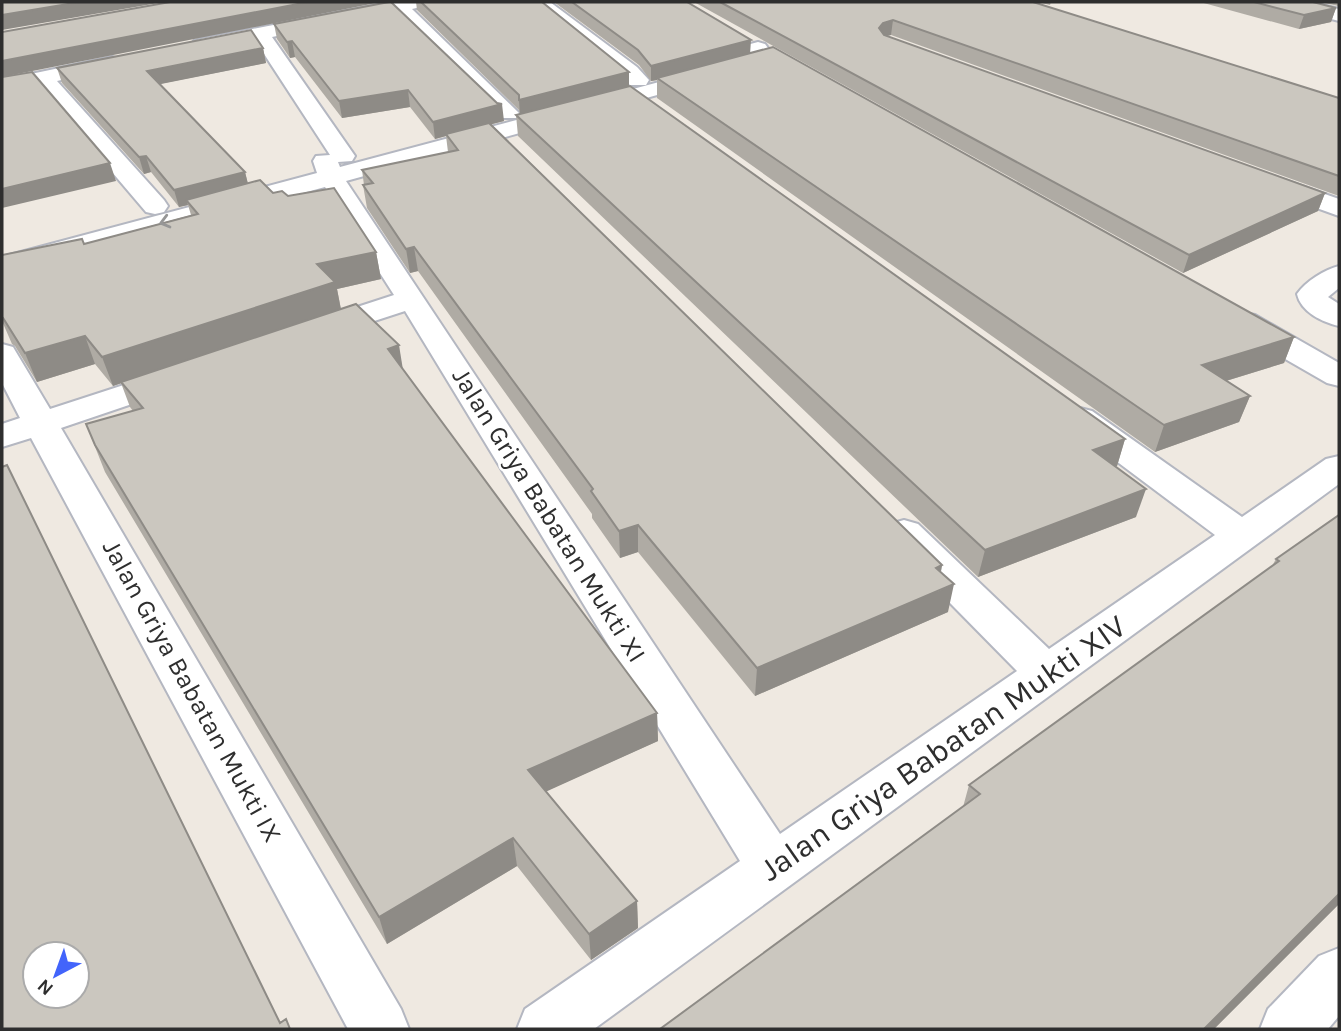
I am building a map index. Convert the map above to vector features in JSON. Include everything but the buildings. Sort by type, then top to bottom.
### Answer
[{"type":"street","points":[[179,50],[419,2]]},
{"type":"street","points":[[539,2],[630,71],[636,87],[668,119]]},
{"type":"street","points":[[1288,2],[1339,15]]},
{"type":"street","points":[[398,6],[503,123],[526,159]]},
{"type":"street","points":[[2,245],[503,123],[766,53],[723,28]]},
{"type":"street","name":"Jalan Griya Babatan Mukti XI","points":[[260,33],[333,165],[412,299],[773,868]]},
{"type":"street","points":[[2,86],[138,58]]},
{"type":"street","points":[[43,78],[155,206]]},
{"type":"street","points":[[2,266],[333,165]]},
{"type":"street","points":[[1250,175],[1339,208]]},
{"type":"street","points":[[1339,275],[1312,294],[1314,302],[1339,317]]},
{"type":"street","points":[[293,339],[412,299]]},
{"type":"street","points":[[1219,308],[1339,376]]},
{"type":"street","name":"Jalan Griya Babatan Mukti IX","points":[[2,354],[22,429],[380,1029]]},
{"type":"street","points":[[22,429],[201,370]]},
{"type":"street","points":[[1062,405],[1242,536]]},
{"type":"street","name":"Jalan Griya Babatan Mukti XIV","points":[[546,1029],[1339,467]]},
{"type":"street","points":[[880,509],[1047,674]]},
{"type":"street","points":[[1289,1029],[1339,975]]}]
